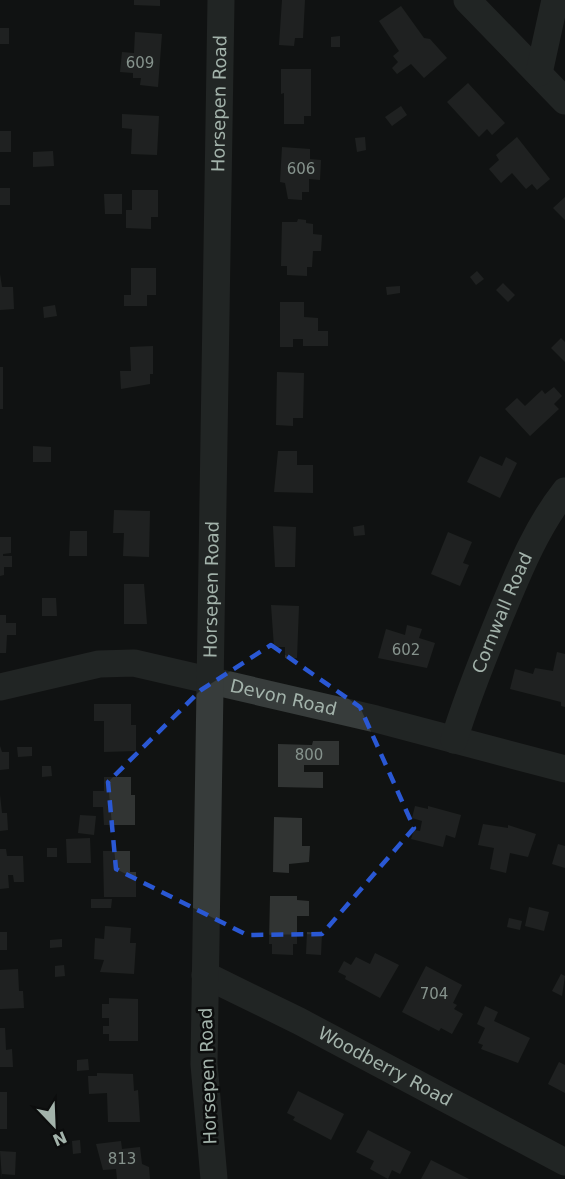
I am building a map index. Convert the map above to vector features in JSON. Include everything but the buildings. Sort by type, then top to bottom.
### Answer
[{"type":"street","name":"Horsepen Road","points":[[214,1179],[204,1064],[221,0]]},
{"type":"street","points":[[467,0],[565,101]]},
{"type":"street","points":[[539,73],[555,0]]},
{"type":"street","name":"Cornwall Road","points":[[454,740],[468,694],[515,580],[536,534],[565,491]]},
{"type":"street","name":"Devon Road","points":[[0,687],[99,664],[118,663],[162,668],[565,769]]},
{"type":"street","name":"Woodberry Road","points":[[205,975],[299,1021],[565,1162]]},
{"type":"highlighted area","points":[[271,645],[360,707],[414,828],[322,934],[247,935],[116,869],[108,782],[201,690]]}]
